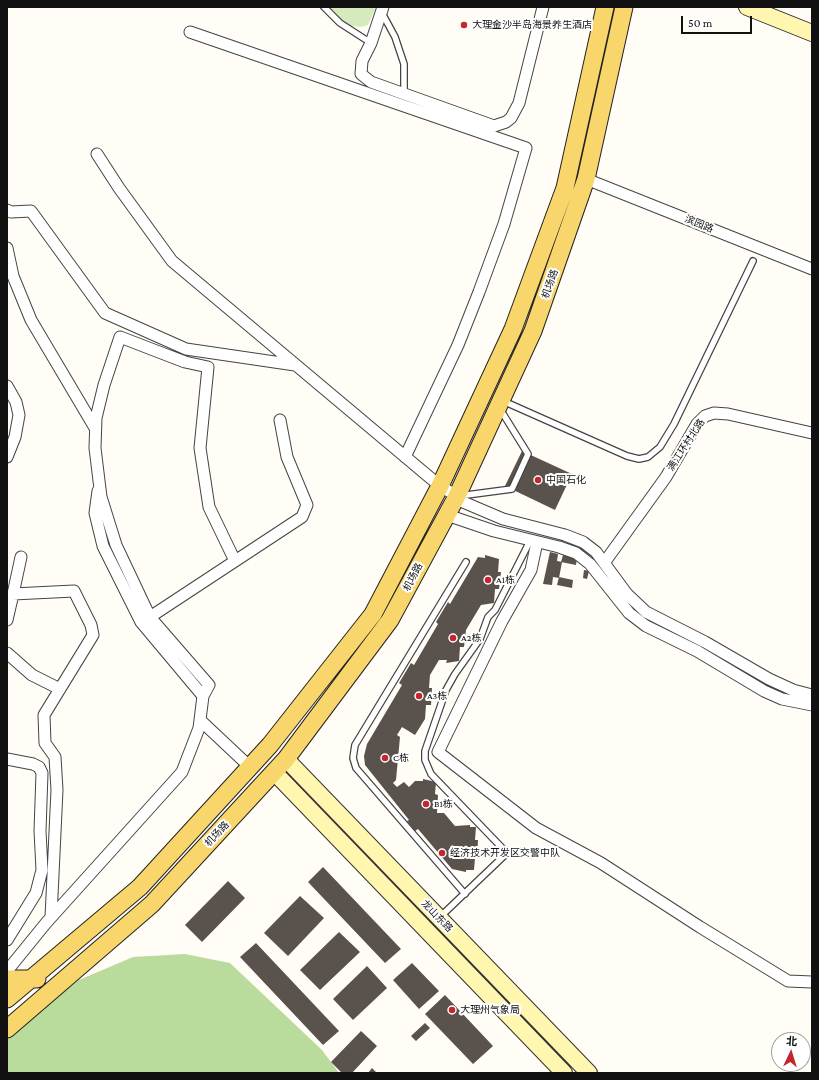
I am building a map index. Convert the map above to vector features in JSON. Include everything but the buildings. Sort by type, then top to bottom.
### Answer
[{"type":"main road","name":"机场路","points":[[7,999],[140,887],[276,738],[373,614],[440,486],[513,328],[565,188],[605,7]]},
{"type":"main road","name":"机场路","points":[[7,1029],[152,904],[275,773],[390,620],[456,498],[533,331],[586,179],[624,7]]},
{"type":"main road","points":[[747,7],[812,33]]},
{"type":"main road","name":"龙山东路","points":[[286,759],[588,1073]]},
{"type":"main road","name":"龙山东路","points":[[275,773],[564,1073]]},
{"type":"main road","points":[[300,799],[313,786]]},
{"type":"main road","points":[[7,979],[33,978],[60,983]]},
{"type":"street","points":[[382,10],[371,43],[362,61],[361,74],[371,82],[494,126],[506,122],[511,118],[519,103],[543,7]]},
{"type":"street","points":[[190,32],[526,148],[504,224],[479,292],[458,345],[405,457]]},
{"type":"street","points":[[97,154],[119,188],[172,261],[440,486],[456,498],[503,519],[576,539],[591,548],[632,600],[654,617],[705,642],[778,684],[812,695]]},
{"type":"street","name":"滨园路","points":[[586,179],[812,269]]},
{"type":"street","points":[[7,210],[10,212],[31,211],[105,313],[186,349],[296,365]]},
{"type":"street","points":[[7,248],[13,276],[31,320],[96,428]]},
{"type":"street","points":[[7,971],[51,917],[182,772],[200,720],[203,696],[208,685],[150,617],[116,545],[101,497],[95,448],[96,418],[104,385],[120,337],[185,362],[208,367],[200,448],[209,507],[235,561]]},
{"type":"street","points":[[7,386],[16,402],[19,415],[15,437],[7,456]]},
{"type":"street","name":"满江环村北路","points":[[604,563],[666,477],[697,424],[705,416],[714,413],[728,414],[812,433]]},
{"type":"street","points":[[150,617],[302,516],[306,510],[307,505],[287,457],[280,420]]},
{"type":"street","points":[[100,481],[95,513],[104,546],[141,622],[203,696]]},
{"type":"street","points":[[447,514],[483,528],[569,550],[582,557],[590,564],[629,613],[646,626],[698,651],[769,693],[792,702],[812,705]]},
{"type":"street","points":[[534,542],[531,570],[502,621],[438,752],[536,828],[601,864],[788,981],[812,982]]},
{"type":"street","points":[[7,620],[21,557]]},
{"type":"street","points":[[13,594],[74,591],[91,625],[93,635],[44,715],[45,743],[55,757],[57,790],[51,917]]},
{"type":"street","points":[[7,653],[32,675],[60,689]]},
{"type":"street","points":[[200,720],[250,767]]},
{"type":"street","points":[[7,759],[33,764],[39,767],[42,773],[40,831],[42,870],[36,893],[7,940]]},
{"type":"lane","points":[[324,7],[340,23],[371,43]]},
{"type":"lane","points":[[382,10],[395,37],[404,64],[404,94]]},
{"type":"lane","points":[[500,403],[627,456],[639,459],[648,457],[660,447],[674,424],[753,261]]},
{"type":"lane","points":[[456,498],[512,489],[528,454],[500,403]]},
{"type":"lane","points":[[439,918],[507,853],[431,774],[425,760],[425,751],[446,690],[455,674],[480,639],[488,617],[494,610],[534,542]]},
{"type":"lane","points":[[465,894],[356,768],[354,758],[355,745],[466,562]]},
{"type":"green space","points":[[330,7],[376,7],[368,25],[361,27],[350,26]]},
{"type":"green space","points":[[185,954],[230,963],[322,1050],[339,1073],[7,1073],[7,1036],[79,980],[133,957]]},
{"type":"place","name":"大理金沙半岛海景养生酒店","points":[[464,25]]},
{"type":"place","name":"中国石化","points":[[538,480]]},
{"type":"place","name":"A1栋","points":[[488,580]]},
{"type":"place","name":"A2栋","points":[[453,638]]},
{"type":"place","name":"A3栋","points":[[419,696]]},
{"type":"place","name":"C栋","points":[[385,758]]},
{"type":"place","name":"B1栋","points":[[426,804]]},
{"type":"place","name":"经济技术开发区交警中队","points":[[442,853]]},
{"type":"place","name":"大理州气象局","points":[[452,1010]]}]
